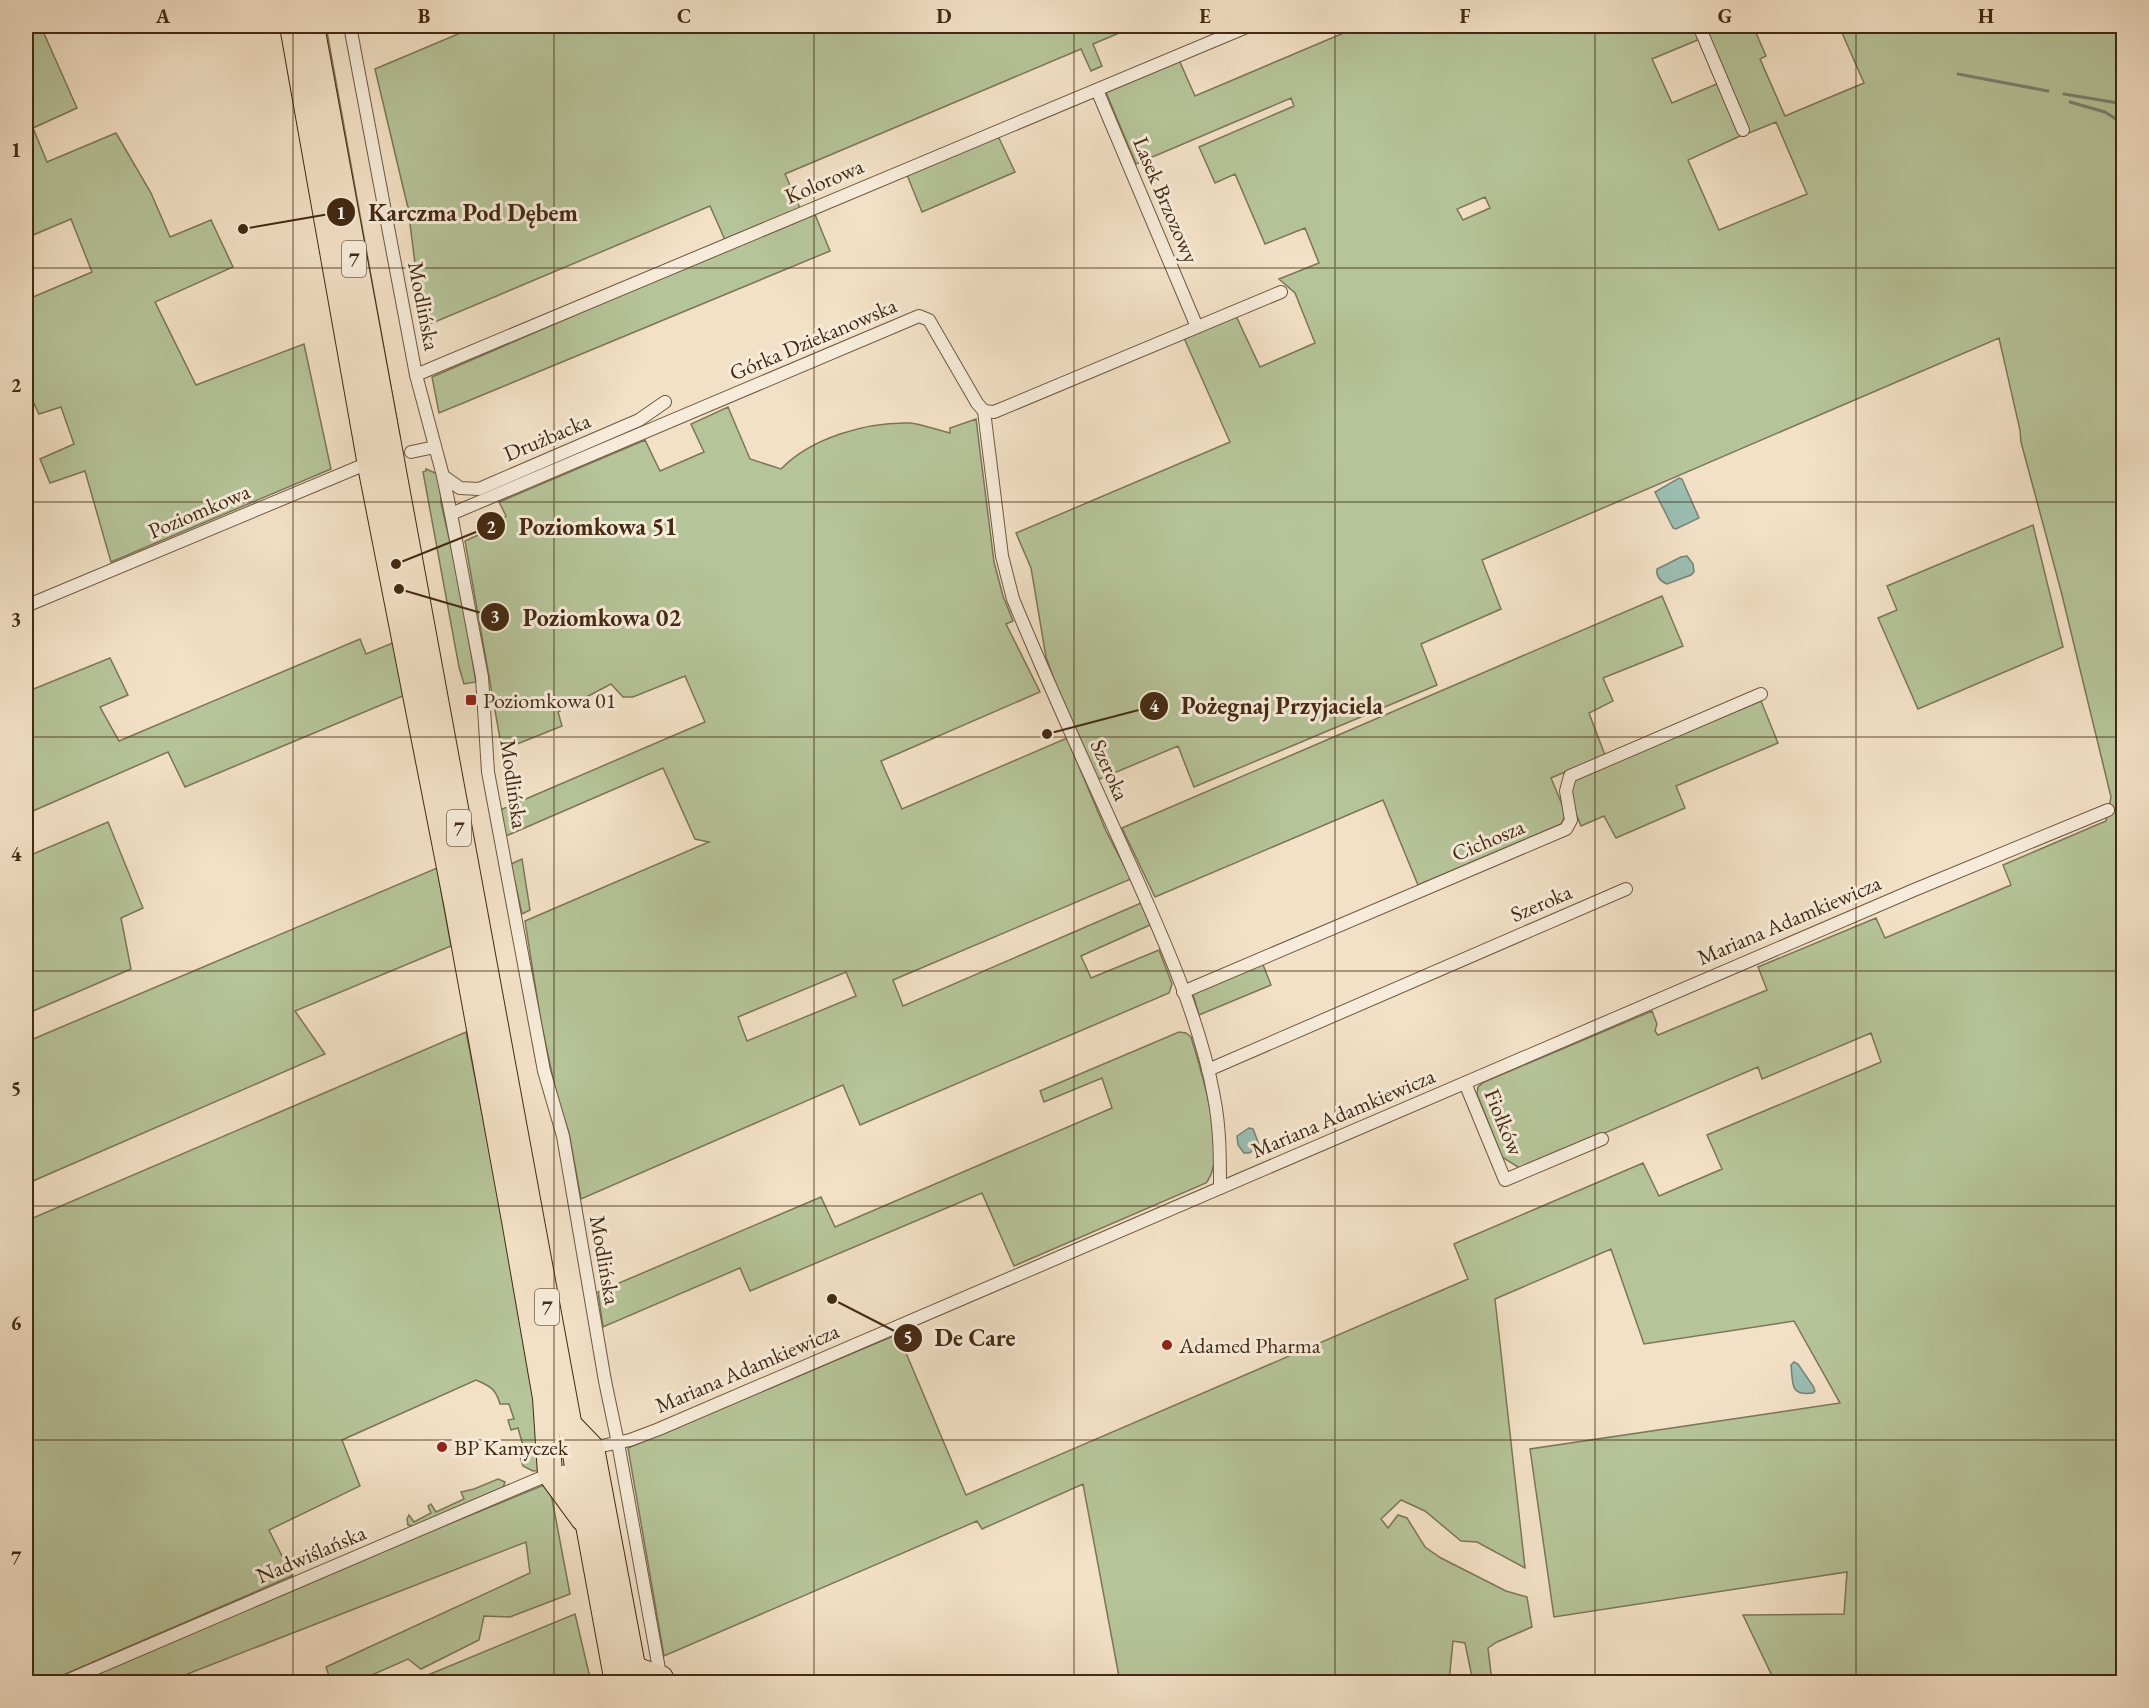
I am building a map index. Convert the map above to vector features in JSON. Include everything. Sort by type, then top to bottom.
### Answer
[{"type":"highway","points":[[292,26],[390,457],[456,903],[545,1398],[550,1474],[587,1523]]},
{"type":"highway","name":"7","points":[[312,26],[568,1424],[587,1474],[639,1679]]},
{"type":"highway","points":[[568,1424],[592,1448]]},
{"type":"highway","name":"7","points":[[592,1448],[587,1474],[587,1523],[639,1679]]},
{"type":"street","name":"Modlińska","points":[[350,26],[416,375],[452,514],[482,677],[490,784],[544,1071],[562,1136],[618,1443],[639,1679]]},
{"type":"street","name":"Kolorowa","points":[[416,375],[1249,26]]},
{"type":"street","points":[[1699,26],[1743,130]]},
{"type":"street","name":"Lasek Brzozowy","points":[[1097,90],[1197,327]]},
{"type":"street","points":[[984,411],[994,412],[1007,407],[1281,292]]},
{"type":"street","name":"Górka Dziekanowska","points":[[452,514],[919,316],[930,320],[977,403],[984,411]]},
{"type":"street","name":"Drużbacka","points":[[443,476],[460,488],[479,489],[639,420],[664,402]]},
{"type":"street","name":"Szeroka","points":[[984,411],[1002,556],[1013,599],[1147,902],[1183,992],[1208,1070],[1218,1120],[1220,1188]]},
{"type":"street","points":[[390,457],[435,447]]},
{"type":"street","name":"Poziomkowa","points":[[26,606],[390,457]]},
{"type":"street","name":"Cichosza","points":[[1183,992],[1566,829],[1571,820],[1566,791],[1570,776],[1761,694]]},
{"type":"street","name":"Mariana Adamkiewicza","points":[[592,1448],[618,1443],[659,1429],[1914,890],[2108,810]]},
{"type":"street","name":"Szeroka","points":[[1208,1070],[1626,889]]},
{"type":"street","name":"Fiołków","points":[[1465,1083],[1505,1180],[1602,1139]]},
{"type":"street","name":"Nadwiślańska","points":[[64,1683],[550,1474],[587,1474]]},
{"type":"green space","points":[[318,26],[326,26],[400,437]]},
{"type":"green space","points":[[477,26],[1136,26],[1093,44],[1102,66],[1091,71],[1081,49],[785,174],[800,208],[725,240],[710,206],[423,327],[408,208],[375,69]]},
{"type":"green space","points":[[1360,26],[1695,26],[1700,39],[1652,59],[1672,103],[1719,83],[1740,136],[1688,160],[1719,230],[1807,194],[1776,122],[1749,133],[1704,26],[1753,26],[1766,56],[1760,59],[1785,116],[1864,83],[1839,26],[2123,26],[2123,1682],[1775,1682],[1743,1615],[1844,1614],[1847,1572],[1554,1617],[1530,1449],[1840,1403],[1794,1321],[1644,1344],[1611,1249],[1495,1299],[1525,1568],[1477,1542],[1461,1541],[1425,1511],[1401,1500],[1381,1519],[1388,1528],[1398,1515],[1407,1518],[1425,1547],[1441,1558],[1506,1591],[1527,1597],[1532,1627],[1488,1648],[1492,1682],[1473,1682],[1465,1643],[1453,1641],[1449,1682],[1120,1682],[1083,1484],[982,1529],[977,1521],[664,1656],[628,1448],[898,1334],[966,1495],[1468,1279],[1454,1244],[1456,1243],[1643,1163],[1659,1196],[1722,1169],[1707,1135],[1881,1062],[1871,1033],[1762,1079],[1758,1067],[1521,1169],[1502,1157],[1477,1094],[1478,1087],[1484,1082],[1652,1011],[1657,1024],[1655,1031],[1658,1035],[1767,990],[1758,967],[1876,918],[1885,938],[2011,885],[2003,865],[2106,821],[2111,797],[2061,591],[2021,442],[1999,338],[1482,560],[1501,609],[1421,644],[1437,685],[1194,787],[1178,746],[1100,779],[1096,776],[1046,657],[1031,568],[1016,533],[1230,442],[1184,338],[1236,316],[1260,367],[1315,343],[1295,293],[1279,279],[1319,263],[1305,228],[1265,244],[1235,174],[1215,183],[1199,147],[1294,106],[1291,98],[1136,164],[1105,90],[1179,60],[1195,96]],"holes":[[[1485,197],[1490,208],[1463,220],[1457,209]]]},
{"type":"green space","points":[[42,29],[77,108],[33,128],[47,162],[116,133],[151,193],[170,237],[211,220],[233,267],[155,302],[196,385],[304,344],[331,469],[111,562],[85,471],[50,483],[40,459],[74,444],[61,407],[39,414],[26,387],[26,300],[92,272],[71,219],[26,238],[26,37]]},
{"type":"green space","points":[[998,136],[1015,172],[922,212],[907,175]]},
{"type":"green space","points":[[814,212],[830,251],[439,413],[432,377]]},
{"type":"green space","points":[[728,407],[750,459],[781,469],[793,458],[823,441],[858,429],[892,423],[909,423],[950,433],[950,428],[976,419],[994,562],[1003,596],[1013,621],[1006,624],[1040,692],[881,761],[902,809],[1067,738],[1106,831],[1131,879],[893,980],[903,1006],[1141,903],[1150,925],[1081,956],[1091,978],[1159,950],[1172,984],[1169,993],[860,1125],[843,1085],[581,1199],[569,1133],[557,1097],[541,1022],[525,921],[709,842],[695,839],[663,768],[506,836],[500,810],[705,722],[685,676],[633,697],[623,697],[611,684],[558,712],[562,726],[502,750],[465,541],[496,527],[506,516],[499,502],[645,440],[660,471],[704,452],[691,424]],"holes":[[[846,972],[856,996],[747,1041],[738,1017]]]},
{"type":"green space","points":[[426,469],[440,475],[441,503],[458,577],[476,682],[464,684],[459,667],[423,472]]},
{"type":"green space","points":[[2033,525],[2063,647],[1918,709],[1878,618],[1897,610],[1887,586]]},
{"type":"green space","points":[[1662,596],[1683,646],[1603,678],[1613,701],[1589,713],[1605,755],[1551,778],[1566,814],[1561,824],[1418,885],[1383,800],[1155,897],[1122,828]]},
{"type":"green space","points":[[360,639],[366,654],[395,642],[405,695],[185,787],[168,752],[26,814],[26,692],[110,658],[128,695],[100,707],[119,741]]},
{"type":"green space","points":[[1761,701],[1778,743],[1676,786],[1685,808],[1616,838],[1604,816],[1581,826],[1567,791],[1571,780]]},
{"type":"green space","points":[[108,822],[143,908],[121,918],[131,969],[26,1014],[26,857]]},
{"type":"green space","points":[[522,859],[530,910],[522,914],[511,864]]},
{"type":"green space","points":[[437,868],[451,946],[295,1011],[325,1054],[26,1184],[26,1042]]},
{"type":"green space","points":[[1262,962],[1271,985],[1199,1015],[1192,991]]},
{"type":"green space","points":[[466,1032],[530,1357],[542,1470],[533,1471],[523,1466],[518,1451],[524,1449],[518,1428],[511,1430],[508,1420],[514,1419],[509,1404],[500,1404],[492,1389],[476,1380],[342,1440],[360,1486],[269,1530],[292,1576],[47,1682],[26,1682],[26,1221]]},
{"type":"green space","points":[[1179,1032],[1191,1037],[1211,1112],[1215,1153],[1212,1170],[1206,1183],[1014,1266],[982,1193],[750,1291],[740,1268],[603,1327],[598,1292],[821,1197],[835,1227],[1112,1108],[1102,1078],[1044,1102],[1040,1091]]},
{"type":"green space","points":[[498,1479],[505,1482],[503,1488],[414,1526],[408,1525],[409,1515],[414,1522],[431,1513],[428,1506],[431,1504],[436,1512],[464,1499],[461,1492]]},
{"type":"green space","points":[[549,1483],[570,1594],[510,1617],[484,1616],[479,1640],[421,1669],[408,1659],[356,1682],[331,1682],[326,1667],[530,1573],[526,1542],[167,1682],[63,1682]]},
{"type":"green space","points":[[575,1614],[591,1682],[411,1682]]},
{"type":"water","points":[[1679,478],[1682,479],[1699,518],[1676,529],[1673,528],[1655,492]]},
{"type":"water","points":[[1687,556],[1693,564],[1694,572],[1691,575],[1667,584],[1660,580],[1657,569]]},
{"type":"water","points":[[1249,1128],[1253,1129],[1260,1147],[1244,1153],[1238,1145],[1237,1136]]},
{"type":"water","points":[[1794,1362],[1798,1364],[1813,1386],[1815,1391],[1813,1393],[1800,1393],[1794,1388],[1791,1365]]},
{"type":"waterway","points":[[1958,74],[2048,91]]},
{"type":"waterway","points":[[2064,94],[2124,104]]},
{"type":"waterway","points":[[2070,102],[2105,112],[2124,124]]},
{"type":"place","name":"Karczma Pod Dębem","points":[[243,229]]},
{"type":"place","name":"Poziomkowa 51","points":[[396,564]]},
{"type":"place","name":"Poziomkowa 02","points":[[399,589]]},
{"type":"place","name":"Poziomkowa 01","points":[[471,700]]},
{"type":"place","name":"Pożegnaj Przyjaciela","points":[[1047,734]]},
{"type":"place","name":"De Care","points":[[832,1299]]},
{"type":"place","name":"Adamed Pharma","points":[[1167,1345]]},
{"type":"place","name":"BP Kamyczek","points":[[442,1447]]}]
